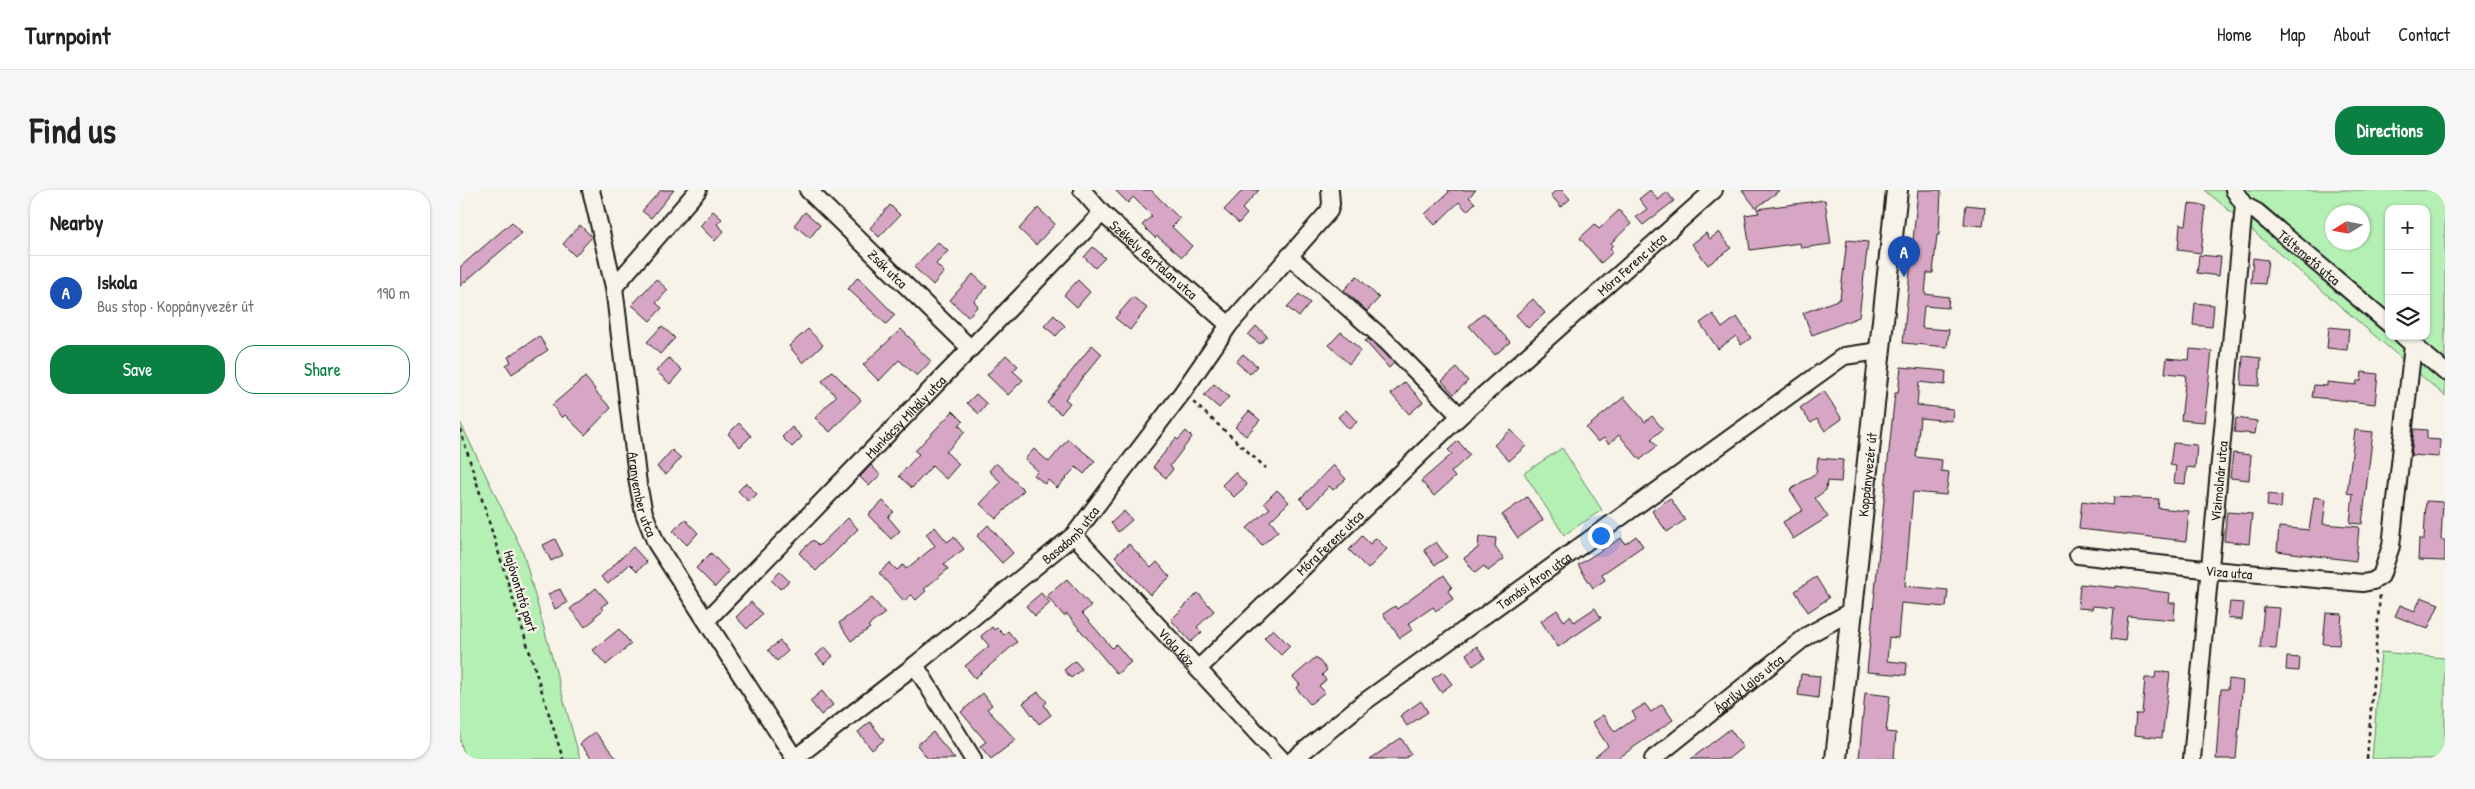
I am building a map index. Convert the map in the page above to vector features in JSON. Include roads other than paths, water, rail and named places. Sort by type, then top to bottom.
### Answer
[{"type":"street","points":[[614,287],[698,190]]},
{"type":"street","name":"Zsák utca","points":[[808,190],[970,348]]},
{"type":"street","name":"Székely Bertalan utca","points":[[1082,190],[1102,213],[1229,325]]},
{"type":"street","name":"Basadomb utca","points":[[795,759],[1074,535],[1182,393],[1229,325],[1328,211],[1332,195],[1330,190]]},
{"type":"street","name":"Móra Ferenc utca","points":[[1199,668],[1460,416],[1714,190]]},
{"type":"street","name":"Koppányvezér út","points":[[1836,759],[1850,612],[1897,190]]},
{"type":"street","name":"Téltemető utca","points":[[2234,190],[2244,204],[2257,212],[2385,321]]},
{"type":"street","name":"Aranyember utca","points":[[595,192],[614,287],[638,484],[644,513],[656,543],[795,759]]},
{"type":"street","name":"Vízimolnár utca","points":[[2192,759],[2212,570],[2244,204]]},
{"type":"street","name":"Munkácsy Mihály utca","points":[[707,620],[1102,213]]},
{"type":"street","points":[[1289,256],[1386,341],[1460,416]]},
{"type":"street","points":[[2408,341],[2445,372]]},
{"type":"street","name":"Viza utca","points":[[2078,554],[2212,570],[2363,583],[2373,581],[2381,576],[2391,546],[2408,341]]},
{"type":"street","name":"Tamási Áron utca","points":[[1294,759],[1371,697],[1844,356],[1880,352]]},
{"type":"street","name":"Viola köz","points":[[1074,535],[1199,668],[1281,759]]},
{"type":"street","name":"Áprily Lajos utca","points":[[1653,759],[1808,635],[1850,612]]},
{"type":"street","points":[[914,665],[973,759]]},
{"type":"place","name":"Iskola","points":[[1904,277]]}]
